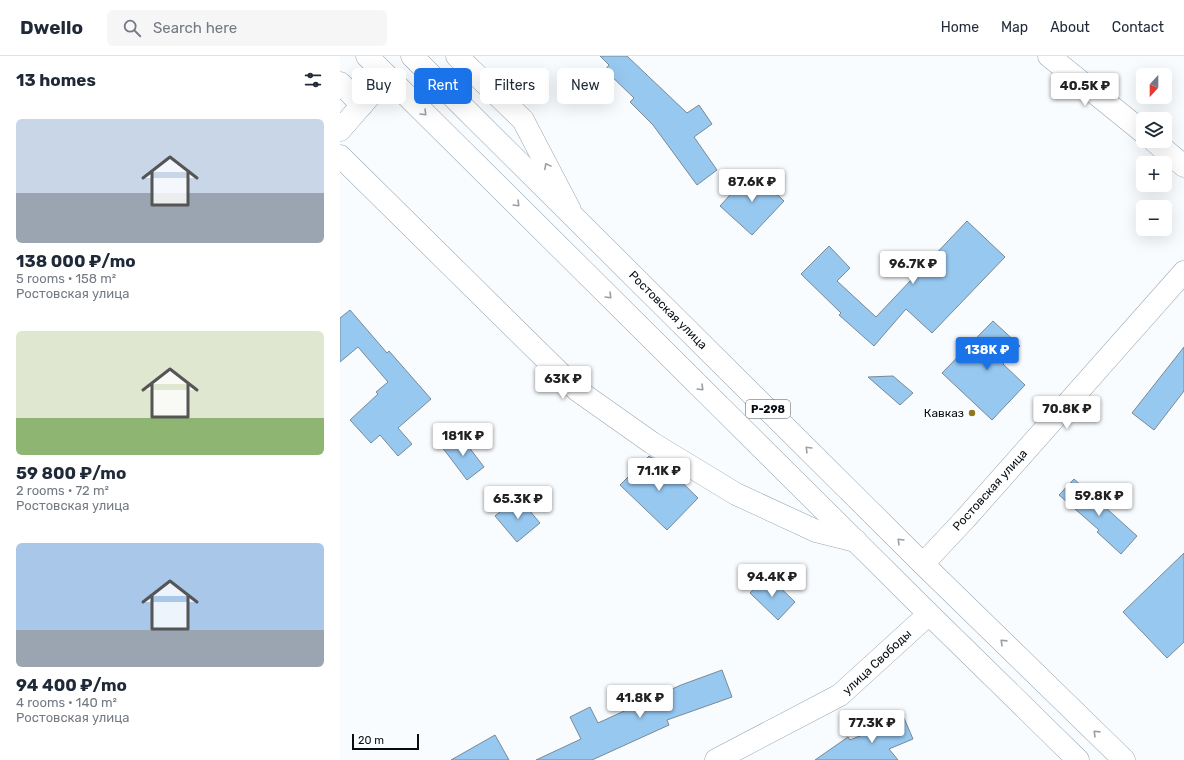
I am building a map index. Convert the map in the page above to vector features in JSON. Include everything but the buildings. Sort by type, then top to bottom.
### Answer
[{"type":"main road","name":"Р-298","points":[[367,56],[379,68]]},
{"type":"main road","name":"Ростовская улица","points":[[412,56],[923,564],[1124,760]]},
{"type":"main road","points":[[458,56],[523,120],[571,213]]},
{"type":"main road","points":[[1050,56],[1136,126]]},
{"type":"main road","points":[[340,83],[362,105],[340,130]]},
{"type":"main road","name":"Р-298","points":[[406,95],[1078,760]]},
{"type":"main road","points":[[1162,148],[1184,166]]},
{"type":"main road","points":[[340,156],[577,390],[652,443],[736,494],[816,531],[856,541]]},
{"type":"main road","name":"Ростовская улица","points":[[923,564],[966,518],[1184,272]]},
{"type":"main road","name":"улица Свободы","points":[[716,760],[840,696],[929,614]]},
{"type":"place","name":"Кавказ","points":[[972,413]]}]
